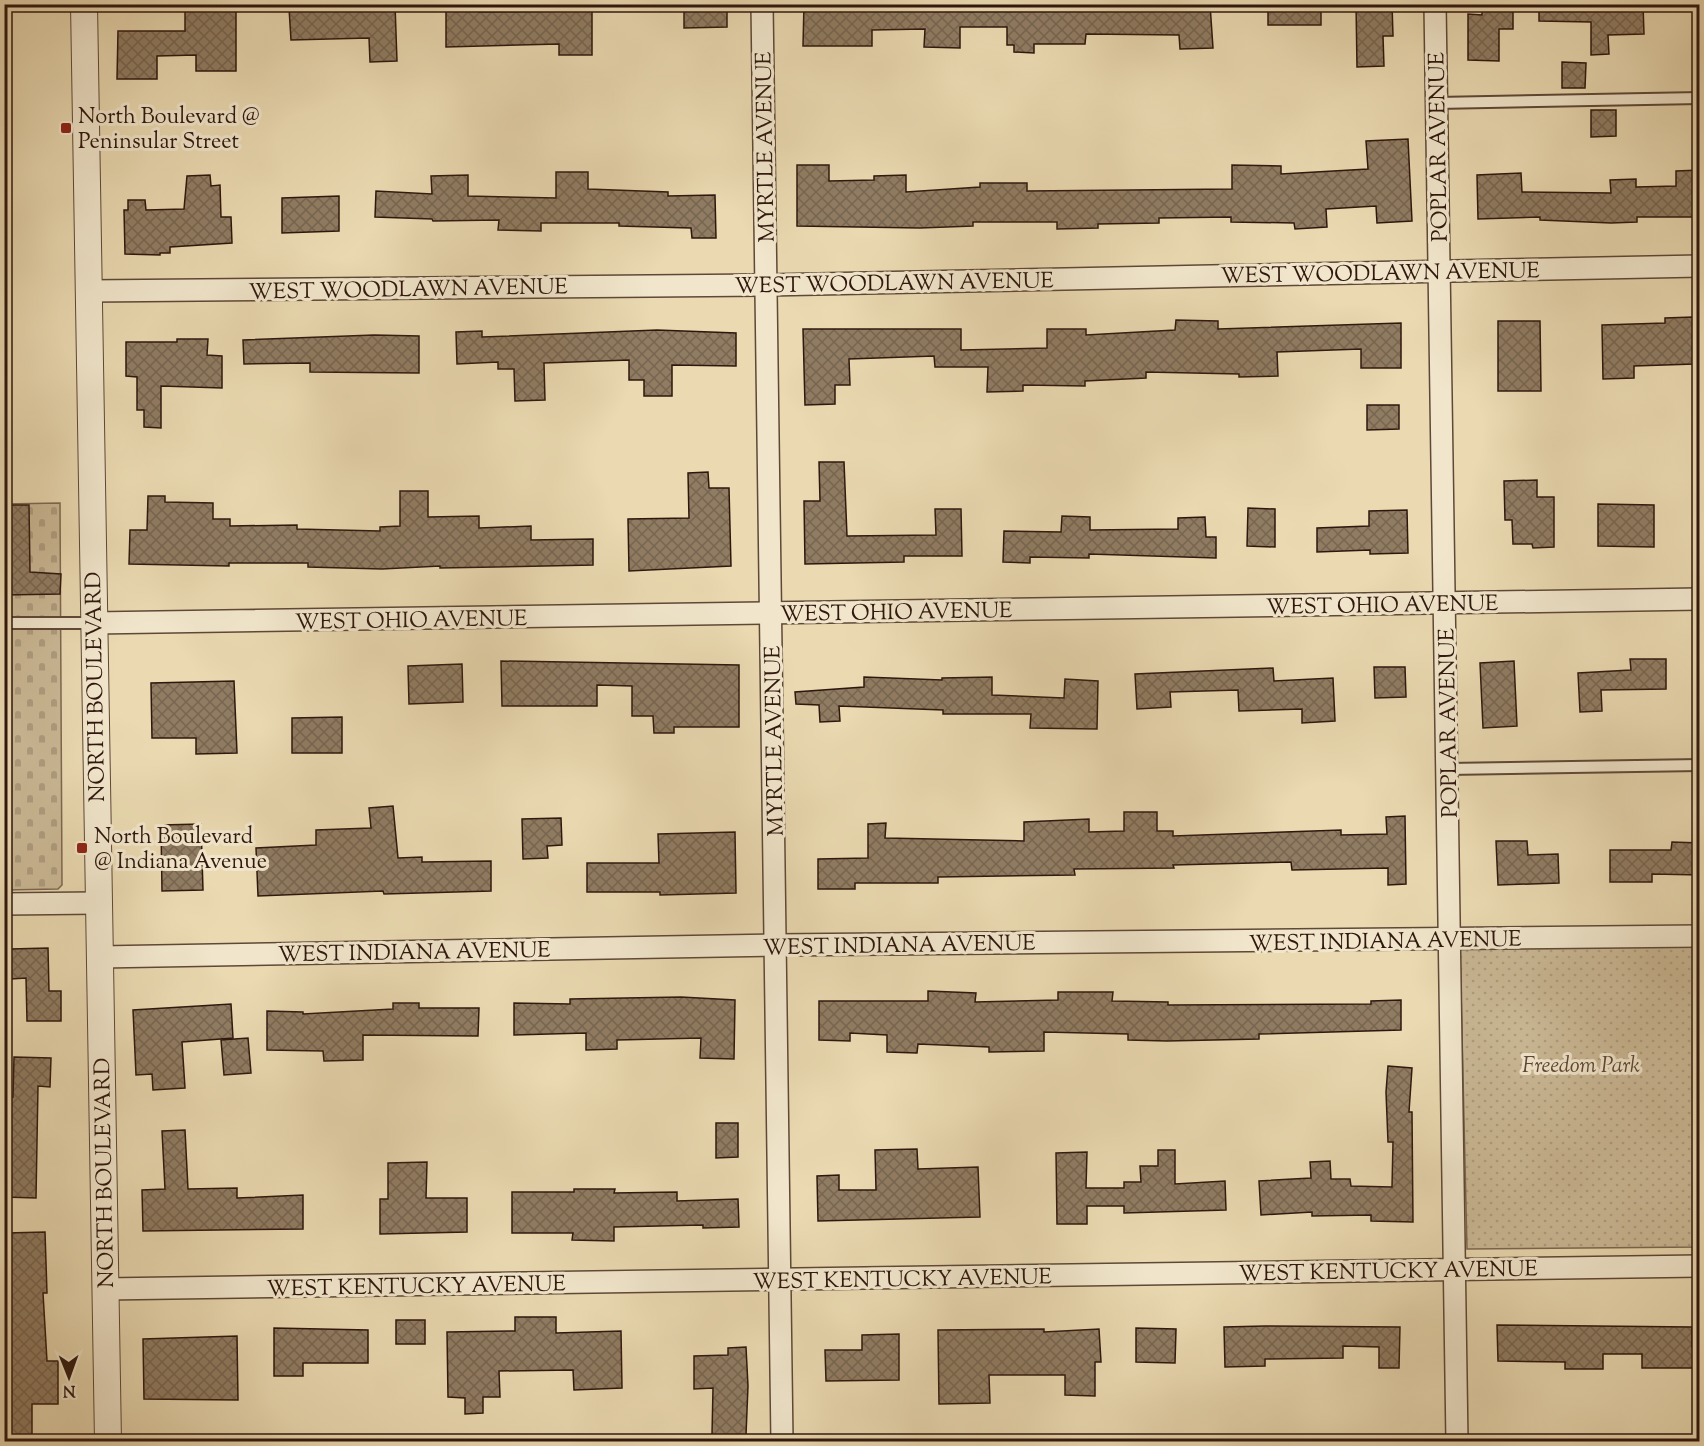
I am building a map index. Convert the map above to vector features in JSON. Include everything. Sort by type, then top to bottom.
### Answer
[{"type":"street","name":"NORTH BOULEVARD","points":[[84,4],[97,903],[100,957],[108,1442]]},
{"type":"street","name":"MYRTLE AVENUE","points":[[762,4],[782,1442]]},
{"type":"street","name":"POPLAR AVENUE","points":[[1435,4],[1457,1442]]},
{"type":"street","name":"WEST WOODLAWN AVENUE","points":[[89,291],[767,285],[1700,266]]},
{"type":"street","name":"WEST OHIO AVENUE","points":[[93,623],[1700,599]]},
{"type":"street","points":[[4,904],[97,903]]},
{"type":"street","name":"WEST INDIANA AVENUE","points":[[100,957],[776,945],[1700,936]]},
{"type":"street","name":"WEST KENTUCKY AVENUE","points":[[105,1289],[1700,1266]]},
{"type":"lane","points":[[1437,103],[1700,98]]},
{"type":"lane","points":[[4,623],[93,623]]},
{"type":"lane","points":[[1448,769],[1700,765]]},
{"type":"green space","points":[[60,503],[62,885],[58,889],[5,890],[4,504]]},
{"type":"green space","name":"Freedom Park","points":[[1699,944],[1699,1247],[1467,1249],[1460,947]]},
{"type":"building","points":[[395,4],[397,61],[370,62],[369,38],[291,40],[289,8]]},
{"type":"building","points":[[446,4],[479,4],[479,12],[559,11],[558,4],[592,4],[592,55],[559,55],[559,44],[446,47]]},
{"type":"building","points":[[684,4],[727,4],[727,27],[684,28]]},
{"type":"building","points":[[804,4],[1210,4],[1213,48],[1180,49],[1179,35],[1086,34],[1085,44],[1034,44],[1034,53],[1014,52],[1014,45],[1007,45],[1007,27],[960,27],[960,48],[924,47],[925,29],[872,30],[872,46],[803,46]]},
{"type":"building","points":[[1268,4],[1321,4],[1321,25],[1268,25]]},
{"type":"building","points":[[1356,4],[1392,4],[1393,36],[1383,36],[1384,66],[1357,67]]},
{"type":"building","points":[[1482,4],[1513,4],[1513,29],[1499,29],[1499,61],[1468,60],[1468,14],[1482,15]]},
{"type":"building","points":[[1539,4],[1643,4],[1644,34],[1608,35],[1609,54],[1591,55],[1591,22],[1539,21]]},
{"type":"building","points":[[185,10],[236,10],[236,71],[196,71],[196,55],[157,56],[157,79],[117,79],[118,31],[185,31]]},
{"type":"building","points":[[1562,62],[1586,63],[1585,88],[1562,88]]},
{"type":"building","points":[[1591,110],[1616,110],[1616,136],[1591,137]]},
{"type":"building","points":[[1408,139],[1412,221],[1377,223],[1376,206],[1326,209],[1327,227],[1295,229],[1294,223],[1231,222],[1231,217],[1159,218],[1159,223],[1098,224],[1098,228],[1057,229],[1057,222],[973,222],[973,226],[920,228],[797,226],[797,165],[829,165],[829,181],[874,180],[874,176],[906,175],[906,192],[980,187],[980,183],[1027,183],[1027,191],[1232,189],[1232,165],[1281,166],[1281,174],[1368,169],[1366,141]]},
{"type":"building","points":[[1700,170],[1700,217],[1637,217],[1637,222],[1611,223],[1540,220],[1540,217],[1478,219],[1477,175],[1521,173],[1522,192],[1611,193],[1610,180],[1636,179],[1636,187],[1676,186],[1676,171]]},
{"type":"building","points":[[556,172],[588,172],[588,189],[668,192],[668,196],[715,195],[716,238],[692,238],[691,228],[619,226],[619,223],[541,223],[541,231],[498,230],[499,220],[433,221],[432,219],[375,217],[376,191],[432,194],[431,176],[468,175],[468,196],[556,198]]},
{"type":"building","points":[[210,175],[211,186],[220,185],[221,217],[231,217],[232,243],[170,247],[170,253],[160,253],[160,255],[125,254],[124,210],[128,210],[128,200],[145,200],[146,210],[184,209],[187,176]]},
{"type":"building","points":[[339,196],[339,231],[282,233],[282,198]]},
{"type":"building","points":[[1693,317],[1694,364],[1634,366],[1634,378],[1603,379],[1602,325],[1665,323],[1665,318]]},
{"type":"building","points":[[1176,320],[1218,321],[1218,329],[1401,323],[1401,368],[1361,368],[1361,349],[1277,352],[1278,376],[1239,377],[1239,374],[1146,372],[1146,378],[1085,381],[1085,386],[1023,385],[1023,391],[987,392],[988,367],[935,367],[934,356],[849,359],[850,385],[835,385],[835,404],[805,405],[803,329],[961,329],[961,350],[1047,348],[1047,329],[1086,329],[1086,335],[1175,330]]},
{"type":"building","points":[[1498,321],[1540,321],[1541,391],[1498,391]]},
{"type":"building","points":[[657,330],[736,333],[736,366],[672,365],[672,396],[644,396],[644,380],[629,380],[629,360],[544,363],[545,400],[515,401],[514,369],[498,369],[498,362],[457,364],[456,332],[482,331],[482,337]]},
{"type":"building","points":[[374,335],[419,336],[419,373],[310,372],[310,363],[244,364],[243,340]]},
{"type":"building","points":[[177,339],[208,339],[207,355],[222,356],[222,388],[161,386],[161,428],[144,427],[144,410],[137,410],[137,377],[126,376],[126,342],[177,342]]},
{"type":"building","points":[[1367,405],[1399,405],[1399,429],[1367,430]]},
{"type":"building","points":[[819,462],[844,462],[847,536],[936,535],[935,509],[961,509],[962,556],[904,556],[904,562],[805,564],[804,501],[820,501]]},
{"type":"building","points":[[708,472],[709,488],[729,488],[731,566],[629,571],[628,519],[689,518],[688,473]]},
{"type":"building","points":[[1537,480],[1537,497],[1554,497],[1554,547],[1533,548],[1532,544],[1513,544],[1512,520],[1505,520],[1504,481]]},
{"type":"building","points":[[400,491],[428,491],[428,517],[479,516],[479,528],[531,526],[531,540],[593,539],[593,565],[440,568],[440,566],[382,569],[308,567],[308,563],[229,563],[229,566],[129,564],[130,530],[147,530],[148,496],[165,496],[165,502],[213,503],[213,519],[230,519],[230,526],[297,525],[297,529],[380,531],[380,527],[400,526]]},
{"type":"building","points":[[1598,504],[1654,505],[1654,547],[1598,546]]},
{"type":"building","points":[[4,505],[29,505],[30,572],[61,574],[60,594],[4,595]]},
{"type":"building","points":[[1248,508],[1275,509],[1275,547],[1247,546]]},
{"type":"building","points":[[1407,510],[1408,553],[1370,554],[1370,550],[1317,552],[1317,528],[1369,526],[1369,511]]},
{"type":"building","points":[[1062,516],[1090,517],[1090,530],[1178,529],[1178,518],[1205,517],[1206,537],[1216,537],[1216,558],[1089,554],[1089,558],[1030,557],[1030,563],[1003,562],[1004,531],[1061,532]]},
{"type":"building","points":[[1630,659],[1666,659],[1666,689],[1601,690],[1602,711],[1580,712],[1578,673],[1631,670]]},
{"type":"building","points":[[501,661],[739,665],[739,727],[674,727],[674,733],[654,733],[653,716],[632,716],[632,686],[597,685],[597,706],[502,706]]},
{"type":"building","points":[[1514,661],[1517,726],[1483,728],[1480,663]]},
{"type":"building","points":[[462,664],[463,702],[409,704],[408,666]]},
{"type":"building","points":[[1374,667],[1405,667],[1406,697],[1375,698]]},
{"type":"building","points":[[1273,668],[1274,681],[1333,678],[1335,721],[1302,723],[1302,709],[1239,711],[1238,690],[1170,692],[1171,707],[1137,709],[1135,674]]},
{"type":"building","points":[[864,677],[942,680],[942,678],[992,677],[992,695],[1064,698],[1065,679],[1098,681],[1097,729],[1030,728],[1031,714],[943,714],[943,710],[839,706],[840,721],[820,722],[819,705],[796,704],[795,692],[864,687]]},
{"type":"building","points":[[234,681],[237,753],[196,754],[196,738],[152,738],[151,683]]},
{"type":"building","points":[[342,717],[342,753],[292,753],[292,718]]},
{"type":"building","points":[[393,806],[398,858],[422,857],[422,862],[491,861],[491,891],[384,894],[383,891],[258,896],[256,848],[316,845],[316,830],[371,828],[369,808]]},
{"type":"building","points":[[1124,812],[1157,812],[1157,831],[1173,831],[1173,836],[1341,830],[1341,835],[1387,834],[1386,817],[1405,816],[1406,884],[1388,885],[1388,868],[1292,870],[1291,862],[1173,865],[1174,868],[1074,869],[1075,875],[938,877],[938,883],[855,883],[855,889],[818,889],[818,859],[868,858],[868,824],[886,823],[885,838],[1024,841],[1024,822],[1089,819],[1089,832],[1124,831]]},
{"type":"building","points":[[561,818],[562,845],[547,846],[548,858],[523,859],[522,819]]},
{"type":"building","points":[[201,824],[203,890],[162,891],[161,825]]},
{"type":"building","points":[[735,832],[736,893],[660,895],[660,892],[587,892],[587,863],[659,863],[658,834]]},
{"type":"building","points":[[1496,841],[1527,841],[1528,855],[1558,854],[1559,883],[1498,885]]},
{"type":"building","points":[[1672,842],[1700,843],[1700,875],[1652,874],[1652,882],[1610,882],[1610,850],[1671,850]]},
{"type":"building","points":[[48,948],[49,991],[61,991],[61,1021],[27,1021],[26,978],[11,979],[11,949]]},
{"type":"building","points":[[928,991],[976,993],[975,1002],[1058,1000],[1058,992],[1113,992],[1112,1001],[1168,1002],[1168,1005],[1371,1004],[1371,1001],[1401,1000],[1401,1030],[1259,1034],[1259,1039],[1167,1041],[1128,1040],[1128,1034],[1044,1032],[1044,1051],[989,1052],[989,1047],[918,1044],[917,1053],[887,1052],[887,1035],[850,1033],[850,1041],[819,1040],[819,1001],[928,1001]]},
{"type":"building","points":[[681,997],[735,1000],[734,1059],[700,1058],[701,1038],[617,1040],[617,1049],[586,1050],[586,1033],[514,1035],[514,1003],[570,1004],[570,999]]},
{"type":"building","points":[[393,1003],[419,1003],[419,1008],[479,1008],[478,1036],[363,1035],[363,1060],[324,1061],[323,1051],[267,1050],[267,1011],[303,1012],[303,1014],[393,1009]]},
{"type":"building","points":[[231,1004],[233,1038],[182,1042],[185,1088],[153,1090],[152,1074],[136,1075],[133,1010]]},
{"type":"building","points":[[248,1038],[251,1073],[224,1075],[221,1040]]},
{"type":"building","points":[[14,1057],[51,1058],[50,1087],[38,1086],[36,1198],[4,1197],[4,1161],[7,1161],[6,1098],[13,1097]]},
{"type":"building","points":[[1388,1066],[1412,1068],[1409,1112],[1412,1112],[1413,1222],[1371,1221],[1371,1215],[1312,1216],[1312,1212],[1261,1215],[1259,1181],[1311,1178],[1310,1162],[1330,1161],[1331,1179],[1350,1179],[1351,1186],[1392,1187],[1393,1142],[1388,1142],[1386,1092]]},
{"type":"building","points":[[716,1123],[738,1123],[738,1157],[716,1158]]},
{"type":"building","points":[[185,1130],[188,1189],[237,1188],[237,1198],[303,1195],[303,1229],[143,1231],[142,1190],[165,1189],[162,1131]]},
{"type":"building","points":[[917,1149],[918,1169],[978,1167],[980,1217],[818,1221],[817,1176],[839,1175],[839,1190],[876,1190],[875,1150]]},
{"type":"building","points":[[1158,1150],[1175,1150],[1175,1184],[1225,1181],[1226,1210],[1124,1213],[1124,1206],[1087,1206],[1087,1224],[1057,1224],[1056,1153],[1087,1152],[1086,1188],[1124,1188],[1124,1182],[1141,1182],[1140,1166],[1158,1166]]},
{"type":"building","points":[[427,1162],[426,1198],[467,1198],[467,1232],[380,1234],[380,1199],[388,1199],[388,1163]]},
{"type":"building","points":[[574,1189],[615,1189],[614,1193],[677,1192],[677,1201],[738,1199],[739,1227],[703,1228],[703,1225],[614,1227],[614,1241],[572,1240],[573,1233],[512,1233],[512,1192],[574,1192]]},
{"type":"building","points":[[45,1232],[47,1293],[43,1293],[47,1361],[58,1361],[58,1404],[32,1404],[32,1442],[4,1442],[4,1319],[10,1319],[7,1233]]},
{"type":"building","points":[[515,1317],[556,1317],[556,1333],[621,1331],[622,1388],[574,1390],[573,1370],[499,1371],[500,1397],[483,1397],[483,1413],[465,1414],[465,1398],[448,1397],[447,1332],[515,1331]]},
{"type":"building","points":[[396,1320],[425,1320],[425,1344],[396,1344]]},
{"type":"building","points":[[1497,1325],[1692,1327],[1692,1347],[1700,1347],[1700,1368],[1642,1368],[1642,1354],[1603,1354],[1603,1369],[1565,1369],[1565,1362],[1498,1361]]},
{"type":"building","points":[[1224,1327],[1400,1327],[1399,1368],[1379,1368],[1379,1347],[1343,1346],[1343,1358],[1265,1359],[1265,1366],[1225,1367]]},
{"type":"building","points":[[274,1328],[368,1330],[368,1363],[303,1363],[303,1376],[274,1376]]},
{"type":"building","points":[[1136,1328],[1176,1329],[1175,1363],[1136,1362]]},
{"type":"building","points":[[1044,1329],[1044,1332],[1099,1329],[1101,1362],[1095,1362],[1095,1396],[1065,1395],[1065,1375],[989,1375],[990,1403],[939,1404],[938,1330]]},
{"type":"building","points":[[899,1334],[899,1380],[826,1381],[825,1350],[862,1350],[862,1335]]},
{"type":"building","points":[[237,1336],[238,1400],[144,1399],[143,1339]]},
{"type":"building","points":[[746,1347],[748,1386],[746,1435],[712,1435],[713,1388],[694,1389],[694,1356],[728,1355],[728,1348]]},
{"type":"place","name":"North Boulevard @ Peninsular Street","points":[[66,128]]},
{"type":"place","name":"North Boulevard @ Indiana Avenue","points":[[82,848]]}]
